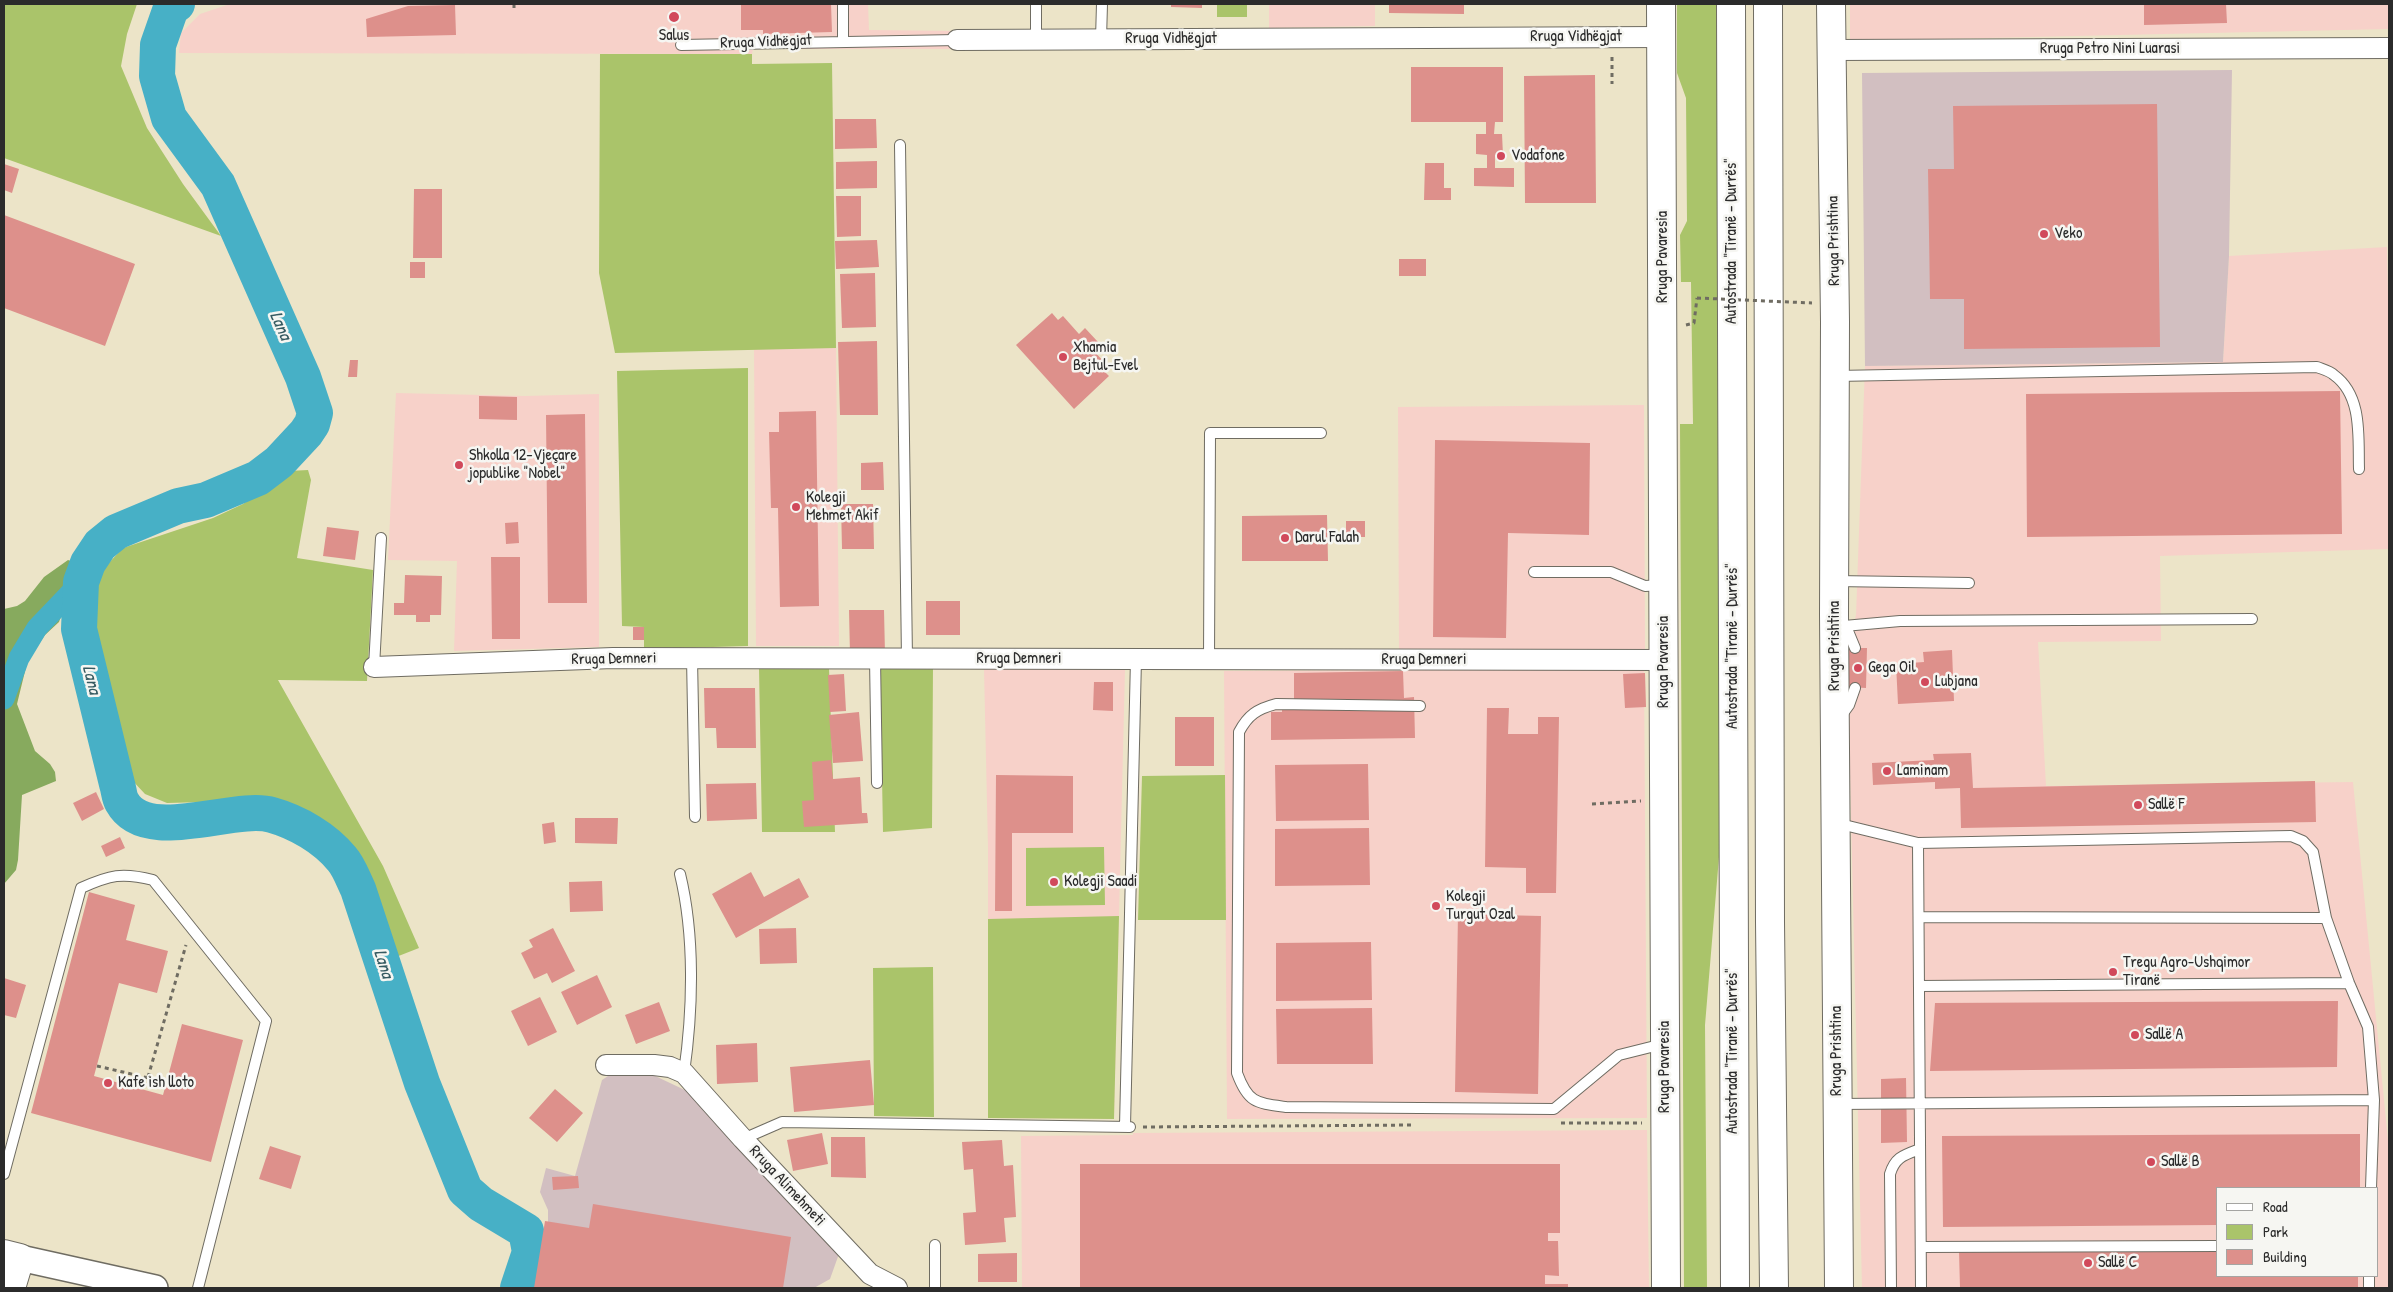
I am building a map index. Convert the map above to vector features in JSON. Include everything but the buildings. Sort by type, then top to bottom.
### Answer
[{"type":"main road","name":"Rruga Pavaresia","points":[[1661,4],[1666,1288]]},
{"type":"main road","name":"Autostrada \"Tiranë - Durrës\"","points":[[1731,4],[1735,1288]]},
{"type":"main road","points":[[1768,4],[1770,922],[1774,1288]]},
{"type":"main road","name":"Rruga Prishtina","points":[[1831,4],[1835,376],[1834,581],[1839,620],[1835,724],[1839,1288]]},
{"type":"main road","points":[[11,1288],[12,1256]]},
{"type":"street","name":"Rruga Vidhëgjat","points":[[957,40],[1661,37]]},
{"type":"street","name":"Rruga Petro Nini Luarasi","points":[[1832,50],[2389,48]]},
{"type":"street","name":"Rruga Demneri","points":[[374,667],[613,658],[1664,660]]},
{"type":"street","points":[[606,1065],[654,1065],[670,1067],[684,1073]]},
{"type":"street","name":"Rruga Alimehmeti","points":[[684,1073],[743,1139],[870,1274],[897,1288]]},
{"type":"street","points":[[12,1256],[156,1288]]},
{"type":"lane","points":[[843,4],[843,40]]},
{"type":"lane","points":[[1036,4],[1036,40]]},
{"type":"lane","points":[[1101,39],[1102,4]]},
{"type":"lane","name":"Rruga Vidhëgjat","points":[[681,45],[843,40],[957,40]]},
{"type":"lane","points":[[900,145],[907,659]]},
{"type":"lane","points":[[1835,376],[2317,367],[2335,375],[2349,393],[2357,412],[2359,469]]},
{"type":"lane","points":[[1209,659],[1210,433],[1321,433]]},
{"type":"lane","points":[[374,667],[381,538]]},
{"type":"lane","points":[[1534,572],[1612,572],[1645,586],[1664,586]]},
{"type":"lane","points":[[1834,581],[1969,583]]},
{"type":"lane","points":[[1839,620],[2252,619]]},
{"type":"lane","points":[[1839,620],[1855,648]]},
{"type":"lane","points":[[692,658],[695,817]]},
{"type":"lane","points":[[875,659],[877,784]]},
{"type":"lane","points":[[743,1139],[782,1122],[1127,1126],[1136,659]]},
{"type":"lane","points":[[1835,724],[1849,705],[1855,688]]},
{"type":"lane","points":[[1420,706],[1276,704],[1259,708],[1246,718],[1239,732],[1238,1073],[1244,1092],[1260,1104],[1286,1107],[1554,1109],[1619,1055],[1665,1044]]},
{"type":"lane","points":[[1836,823],[1918,843],[2291,836],[2303,841],[2314,852],[2326,918],[2349,983],[2368,1027],[2374,1100],[2371,1187]]},
{"type":"lane","points":[[1918,843],[1922,1288]]},
{"type":"lane","points":[[4,1174],[81,888],[104,878],[129,874],[153,880],[266,1021],[198,1288]]},
{"type":"lane","points":[[680,874],[689,920],[690,997],[684,1073]]},
{"type":"lane","points":[[1919,916],[2326,918]]},
{"type":"lane","points":[[1919,986],[2349,983]]},
{"type":"lane","points":[[1838,1104],[2374,1100]]},
{"type":"lane","points":[[1890,1288],[1890,1174],[1893,1164],[1899,1157],[1920,1149]]},
{"type":"lane","points":[[935,1245],[935,1288]]},
{"type":"lane","points":[[1921,1246],[2216,1246]]},
{"type":"path","points":[[1612,37],[1612,84]]},
{"type":"path","points":[[1691,323],[1694,323],[1697,298],[1812,303]]},
{"type":"path","points":[[1592,804],[1664,800]]},
{"type":"path","points":[[148,1077],[191,927]]},
{"type":"path","points":[[97,1066],[166,1082]]},
{"type":"shaded area","points":[[230,4],[868,4],[869,30],[957,31],[957,49],[753,49],[752,54],[179,53],[181,33],[200,14]]},
{"type":"shaded area","points":[[1269,4],[1375,4],[1375,26],[1269,28]]},
{"type":"shaded area","points":[[1850,4],[2389,4],[2389,29],[1850,41]]},
{"type":"shaded area","points":[[2232,70],[2229,256],[2223,362],[1865,366],[1862,73]]},
{"type":"shaded area","points":[[2387,247],[2389,549],[2160,556],[2161,641],[2038,642],[2046,786],[2353,782],[2389,1151],[2389,1288],[1862,1288],[1848,687],[1849,648],[1856,615],[1865,366],[2223,362],[2229,256]]},
{"type":"shaded area","name":"Kolegji Mehmet Akif","points":[[836,348],[839,646],[756,646],[754,349]]},
{"type":"shaded area","name":"Shkolla 12-Vjeçare jopublike \"Nobel\"","points":[[396,393],[525,396],[599,394],[599,647],[454,651],[457,561],[388,560]]},
{"type":"shaded area","points":[[1644,405],[1645,650],[1399,651],[1398,407]]},
{"type":"shaded area","name":"Kolegji Saadi","points":[[984,669],[1125,669],[1114,1119],[988,1118],[988,848]]},
{"type":"shaded area","name":"Kolegji Turgut Ozal","points":[[1644,669],[1647,1118],[1227,1119],[1224,671]]},
{"type":"shaded area","points":[[611,1074],[651,1074],[689,1092],[840,1251],[830,1279],[814,1288],[535,1288],[548,1229],[548,1210],[540,1192],[546,1168],[575,1176],[602,1080]]},
{"type":"shaded area","points":[[1647,1130],[1649,1288],[1022,1288],[1021,1136],[1133,1135],[1133,1133]]},
{"type":"green space","points":[[4,4],[137,4],[127,34],[121,66],[147,128],[183,184],[221,236],[4,158]]},
{"type":"green space","points":[[1217,4],[1247,4],[1247,17],[1217,17]]},
{"type":"green space","points":[[1677,4],[1721,4],[1723,809],[1705,1025],[1707,1288],[1684,1288],[1680,424],[1693,424],[1691,282],[1681,282],[1680,235],[1687,221],[1686,98],[1677,73]]},
{"type":"green space","points":[[600,54],[752,54],[752,64],[832,63],[836,348],[615,353],[599,273]]},
{"type":"green space","points":[[748,368],[748,646],[644,649],[644,627],[622,626],[617,371]]},
{"type":"green space","points":[[308,470],[311,480],[297,558],[373,570],[367,681],[278,680],[383,866],[419,948],[396,957],[364,878],[341,838],[328,829],[271,805],[242,801],[167,803],[145,794],[131,779],[124,761],[109,687],[91,616],[96,584],[104,568],[123,548],[213,518],[243,504],[289,471]]},
{"type":"green space","points":[[68,560],[77,563],[79,572],[77,581],[68,596],[59,622],[45,635],[28,659],[17,704],[35,751],[50,764],[55,772],[56,781],[22,795],[16,870],[4,884],[4,609],[17,606],[25,601],[44,577]]},
{"type":"green space","points":[[933,665],[932,828],[883,832],[880,667]]},
{"type":"green space","points":[[759,668],[829,668],[835,832],[762,832]]},
{"type":"green space","points":[[1225,775],[1226,920],[1138,920],[1142,776]]},
{"type":"green space","points":[[1104,847],[1105,905],[1026,906],[1026,848]]},
{"type":"green space","points":[[1119,916],[1114,1119],[988,1118],[988,919]]},
{"type":"green space","points":[[933,967],[934,1117],[874,1116],[873,968]]},
{"type":"waterway","name":"Lana","points":[[177,4],[171,8],[158,45],[157,76],[169,118],[218,185],[303,377],[315,413],[312,424],[306,433],[279,462],[258,478],[206,500],[178,506],[116,532],[100,545],[88,563],[81,582],[79,629],[120,796],[122,802],[134,815],[150,821],[170,823],[256,813],[272,815],[310,832],[327,844],[342,859],[358,889],[422,1083],[465,1190],[481,1204],[526,1231],[530,1252],[518,1288]]},
{"type":"waterway","points":[[4,699],[19,658],[37,628],[81,582]]},
{"type":"place","name":"Salus","points":[[674,17]]},
{"type":"place","name":"Vodafone","points":[[1501,156]]},
{"type":"place","name":"Veko","points":[[2044,234]]},
{"type":"place","name":"Xhamia Bejtul-Evel","points":[[1063,357]]},
{"type":"place","name":"Shkolla 12-Vjeçare jopublike \"Nobel\"","points":[[459,465]]},
{"type":"place","name":"Kolegji Mehmet Akif","points":[[796,507]]},
{"type":"place","name":"Darul Falah","points":[[1285,538]]},
{"type":"place","name":"Gega Oil","points":[[1858,668]]},
{"type":"place","name":"Lubjana","points":[[1925,682]]},
{"type":"place","name":"Laminam","points":[[1887,771]]},
{"type":"place","name":"Sallë F","points":[[2138,805]]},
{"type":"place","name":"Kolegji Saadi","points":[[1054,882]]},
{"type":"place","name":"Kolegji Turgut Ozal","points":[[1436,906]]},
{"type":"place","name":"Tregu Agro-Ushqimor Tiranë","points":[[2113,972]]},
{"type":"place","name":"Sallë A","points":[[2135,1035]]},
{"type":"place","name":"Kafe ish lloto","points":[[108,1083]]},
{"type":"place","name":"Sallë B","points":[[2151,1162]]},
{"type":"place","name":"Sallë C","points":[[2088,1263]]}]
